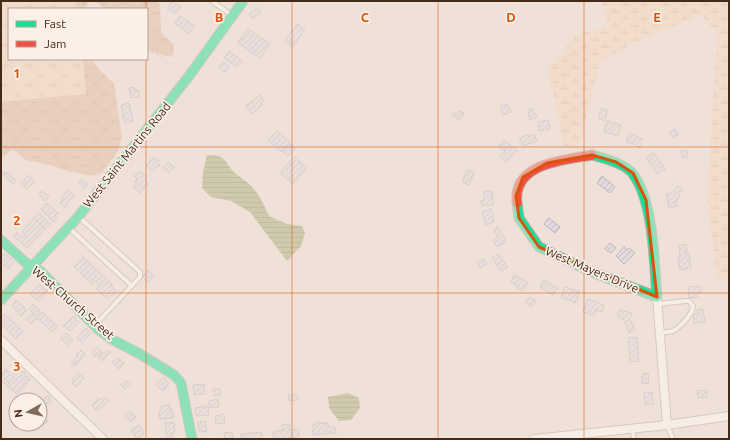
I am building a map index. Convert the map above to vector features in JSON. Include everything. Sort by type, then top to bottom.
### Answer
[{"type":"street","name":"West Saint Martins Road","points":[[1,300],[78,217],[189,76],[243,1]]},
{"type":"street","name":"West Mayers Drive","points":[[657,300],[556,256],[539,247],[519,218],[516,196],[523,177],[547,163],[592,156],[616,162],[632,173],[646,200],[652,239],[660,333],[667,425]]},
{"type":"street","name":"West Church Street","points":[[1,240],[25,262],[40,271],[95,325],[113,340],[161,366],[174,375],[181,383],[192,439]]},
{"type":"street","points":[[1,340],[103,439]]},
{"type":"street","points":[[534,439],[667,425],[729,416]]},
{"type":"lane","points":[[212,1],[232,16]]},
{"type":"lane","points":[[78,217],[140,272],[140,277],[95,325]]},
{"type":"lane","points":[[68,228],[132,286]]},
{"type":"lane","points":[[657,300],[689,301],[693,306],[691,312],[678,328],[660,333]]},
{"type":"lane","points":[[667,425],[673,439]]},
{"type":"lane","points":[[632,428],[634,439]]},
{"type":"path","points":[[112,1],[121,8]]},
{"type":"path","points":[[148,44],[157,55],[189,76]]},
{"type":"highlighted area","points":[[592,155],[616,162],[633,173],[646,200],[657,297],[539,247],[519,218],[516,196],[523,177],[547,163]]},
{"type":"green space","points":[[1,1],[88,1],[86,8],[8,8],[8,60],[93,60],[97,67],[114,84],[122,137],[118,151],[102,173],[90,176],[25,160],[17,152],[12,150],[1,158]]},
{"type":"green space","points":[[1,1],[77,1],[78,8],[8,8],[8,60],[83,60],[86,94],[1,102]]},
{"type":"green space","points":[[89,1],[155,1],[160,4],[161,32],[174,45],[173,57],[156,54],[148,50],[148,8],[103,8],[98,3]]},
{"type":"green space","points":[[601,1],[729,1],[729,281],[717,279],[707,199],[717,34],[701,15],[636,42],[600,62],[579,147],[564,148],[548,70],[576,35],[609,26]]},
{"type":"shaded area","points":[[207,155],[213,155],[224,159],[234,172],[253,188],[263,203],[269,216],[287,224],[302,226],[305,233],[301,246],[287,261],[250,212],[231,201],[211,197],[202,188],[203,172]]},
{"type":"shaded area","points":[[348,393],[359,398],[360,408],[351,420],[339,421],[329,408],[328,397]]},
{"type":"building","points":[[172,1],[181,7],[176,14],[167,8]]},
{"type":"building","points":[[257,8],[261,13],[253,19],[249,14]]},
{"type":"building","points":[[180,16],[194,26],[189,34],[175,23]]},
{"type":"building","points":[[297,24],[305,29],[293,47],[285,41]]},
{"type":"building","points":[[248,29],[270,44],[260,58],[238,43]]},
{"type":"building","points":[[229,51],[242,61],[237,67],[224,58]]},
{"type":"building","points":[[223,62],[230,67],[225,72],[219,68]]},
{"type":"building","points":[[134,87],[134,90],[138,90],[139,97],[131,98],[129,88]]},
{"type":"building","points":[[260,95],[264,101],[261,103],[262,105],[252,114],[246,106]]},
{"type":"building","points":[[129,103],[133,121],[125,123],[121,105]]},
{"type":"building","points":[[507,104],[511,112],[503,115],[500,106]]},
{"type":"building","points":[[532,108],[537,117],[530,120],[528,113],[530,112],[529,109]]},
{"type":"building","points":[[601,108],[608,110],[605,121],[598,118]]},
{"type":"building","points":[[459,111],[464,113],[460,120],[452,116],[454,113],[457,114]]},
{"type":"building","points":[[548,120],[550,129],[539,131],[538,122]]},
{"type":"building","points":[[607,121],[621,125],[618,136],[604,132]]},
{"type":"building","points":[[675,129],[678,135],[673,138],[669,133]]},
{"type":"building","points":[[277,131],[290,142],[281,152],[268,140]]},
{"type":"building","points":[[630,133],[643,139],[639,148],[636,145],[626,141]]},
{"type":"building","points":[[534,134],[537,141],[523,146],[519,138],[528,135],[529,137]]},
{"type":"building","points":[[504,140],[517,150],[506,163],[500,157],[505,151],[499,147]]},
{"type":"building","points":[[290,144],[295,148],[288,156],[283,152]]},
{"type":"building","points":[[687,150],[688,157],[682,158],[681,151]]},
{"type":"building","points":[[654,153],[665,169],[657,174],[646,157]]},
{"type":"building","points":[[153,157],[159,161],[158,163],[160,165],[158,167],[156,166],[152,170],[146,166]]},
{"type":"building","points":[[294,157],[307,168],[293,184],[280,173]]},
{"type":"building","points":[[168,162],[174,167],[169,173],[163,168]]},
{"type":"building","points":[[467,170],[474,173],[469,185],[462,182]]},
{"type":"building","points":[[3,171],[5,174],[7,172],[16,180],[13,184],[1,173]]},
{"type":"building","points":[[140,171],[147,177],[145,179],[149,184],[140,193],[133,187],[137,184],[135,182],[137,179],[134,176]]},
{"type":"building","points":[[29,175],[35,181],[27,189],[21,183]]},
{"type":"building","points":[[602,176],[615,187],[610,193],[597,183]]},
{"type":"building","points":[[82,179],[88,185],[84,189],[78,183]]},
{"type":"building","points":[[678,186],[683,190],[679,194],[678,201],[675,202],[677,206],[669,208],[666,194],[672,193]]},
{"type":"building","points":[[69,190],[75,196],[66,203],[68,205],[65,208],[60,203],[63,199],[61,197]]},
{"type":"building","points":[[42,191],[49,196],[44,201],[39,194]]},
{"type":"building","points":[[484,191],[492,191],[493,205],[481,205],[481,201],[484,200]]},
{"type":"building","points":[[47,203],[58,213],[55,216],[57,218],[54,222],[41,209]]},
{"type":"building","points":[[491,209],[494,222],[486,225],[482,212]]},
{"type":"building","points":[[39,213],[50,224],[45,229],[34,218]]},
{"type":"building","points":[[34,218],[45,229],[27,248],[13,236],[17,232],[23,238],[25,235],[22,231]]},
{"type":"building","points":[[549,218],[560,227],[555,233],[544,224]]},
{"type":"building","points":[[498,227],[505,239],[505,242],[497,247],[493,240],[498,237],[494,230]]},
{"type":"building","points":[[610,243],[616,248],[611,253],[605,249]]},
{"type":"building","points":[[686,244],[686,254],[689,254],[691,268],[680,270],[678,256],[680,255],[679,245]]},
{"type":"building","points":[[624,247],[627,250],[629,248],[635,253],[624,264],[616,256]]},
{"type":"building","points":[[4,253],[14,262],[8,269],[1,262],[1,254],[3,255]]},
{"type":"building","points":[[498,254],[508,267],[501,271],[492,258]]},
{"type":"building","points":[[83,257],[113,285],[111,286],[116,291],[108,299],[96,289],[100,285],[95,281],[92,284],[74,267]]},
{"type":"building","points":[[484,259],[487,264],[480,268],[477,263]]},
{"type":"building","points":[[148,270],[154,275],[148,282],[142,277]]},
{"type":"building","points":[[514,275],[528,282],[523,291],[511,282]]},
{"type":"building","points":[[544,280],[557,288],[553,295],[540,287]]},
{"type":"building","points":[[39,285],[48,291],[38,301],[30,294]]},
{"type":"building","points":[[701,286],[701,292],[697,293],[698,297],[689,298],[688,287]]},
{"type":"building","points":[[565,287],[580,292],[575,303],[561,297]]},
{"type":"building","points":[[530,297],[536,301],[531,307],[525,302]]},
{"type":"building","points":[[588,299],[604,305],[602,312],[597,310],[594,316],[583,312]]},
{"type":"building","points":[[16,300],[27,310],[21,316],[12,306]]},
{"type":"building","points":[[33,304],[40,311],[36,316],[29,309]]},
{"type":"building","points":[[703,309],[705,322],[694,323],[693,314],[698,314],[697,310]]},
{"type":"building","points":[[619,310],[632,313],[630,319],[635,330],[629,333],[623,319],[617,317]]},
{"type":"building","points":[[42,312],[57,326],[52,332],[37,318]]},
{"type":"building","points":[[5,314],[23,331],[16,339],[1,324],[1,318]]},
{"type":"building","points":[[32,314],[36,319],[31,324],[26,319]]},
{"type":"building","points":[[73,316],[79,322],[70,331],[63,326]]},
{"type":"building","points":[[86,328],[91,333],[82,343],[77,338]]},
{"type":"building","points":[[66,333],[73,340],[67,345],[60,338]]},
{"type":"building","points":[[637,337],[639,361],[630,362],[628,338]]},
{"type":"building","points":[[97,347],[101,351],[95,357],[92,353]]},
{"type":"building","points":[[81,350],[85,354],[75,366],[71,363],[78,356],[76,355]]},
{"type":"building","points":[[108,350],[111,352],[102,361],[98,357],[102,352],[104,354]]},
{"type":"building","points":[[118,358],[124,363],[119,369],[112,362]]},
{"type":"building","points":[[18,368],[22,372],[23,371],[26,373],[24,374],[30,379],[29,381],[27,379],[25,381],[27,383],[19,392],[14,392],[7,386],[9,383],[7,381],[5,384],[1,380],[1,375],[6,369],[12,375]]},
{"type":"building","points":[[78,373],[84,378],[76,387],[72,384],[74,381],[72,380]]},
{"type":"building","points":[[648,373],[649,383],[642,384],[642,374]]},
{"type":"building","points":[[163,377],[169,383],[163,391],[156,385]]},
{"type":"building","points":[[126,380],[130,384],[125,389],[121,385]]},
{"type":"building","points":[[204,384],[205,394],[194,395],[193,385]]},
{"type":"building","points":[[213,389],[220,389],[221,395],[214,396]]},
{"type":"building","points":[[707,390],[707,397],[698,398],[697,391]]},
{"type":"building","points":[[652,392],[653,404],[645,405],[644,393]]},
{"type":"building","points":[[297,394],[298,400],[289,401],[288,395]]},
{"type":"building","points":[[48,396],[50,397],[49,399],[52,401],[48,406]]},
{"type":"building","points":[[104,397],[108,400],[107,403],[98,410],[95,409],[92,405],[99,398],[101,400]]},
{"type":"building","points":[[218,399],[219,407],[210,408],[209,401]]},
{"type":"building","points":[[170,405],[173,418],[160,419],[159,411],[162,411],[161,406]]},
{"type":"building","points":[[208,406],[209,415],[196,416],[195,408]]},
{"type":"building","points":[[129,411],[136,417],[131,422],[125,416]]},
{"type":"building","points":[[224,414],[225,423],[216,424],[215,416]]},
{"type":"building","points":[[205,421],[207,431],[200,432],[197,422]]},
{"type":"building","points":[[174,422],[175,432],[172,432],[173,439],[167,439],[165,423]]},
{"type":"building","points":[[323,422],[323,424],[328,423],[328,427],[335,427],[336,433],[313,435],[312,425]]},
{"type":"building","points":[[289,424],[290,430],[298,429],[299,436],[286,439],[274,439],[273,432],[283,430],[282,425]]},
{"type":"building","points":[[139,425],[144,434],[137,439],[131,430]]},
{"type":"building","points":[[232,432],[233,438],[225,439],[224,433]]},
{"type":"building","points":[[262,432],[262,439],[241,439],[241,434]]},
{"type":"traffic: fast","points":[[1,300],[78,217],[189,76],[243,1]]},
{"type":"traffic: fast","points":[[517,203],[519,218],[539,247],[592,272],[657,297],[652,233],[645,200],[640,186],[630,170],[614,162],[592,155]]},
{"type":"traffic: fast","points":[[1,240],[25,262],[40,271],[99,330],[113,340],[140,354],[174,375],[181,383],[192,439]]},
{"type":"traffic: jam","points":[[517,203],[518,190],[523,179],[531,172],[542,166],[555,162],[592,155]]}]
